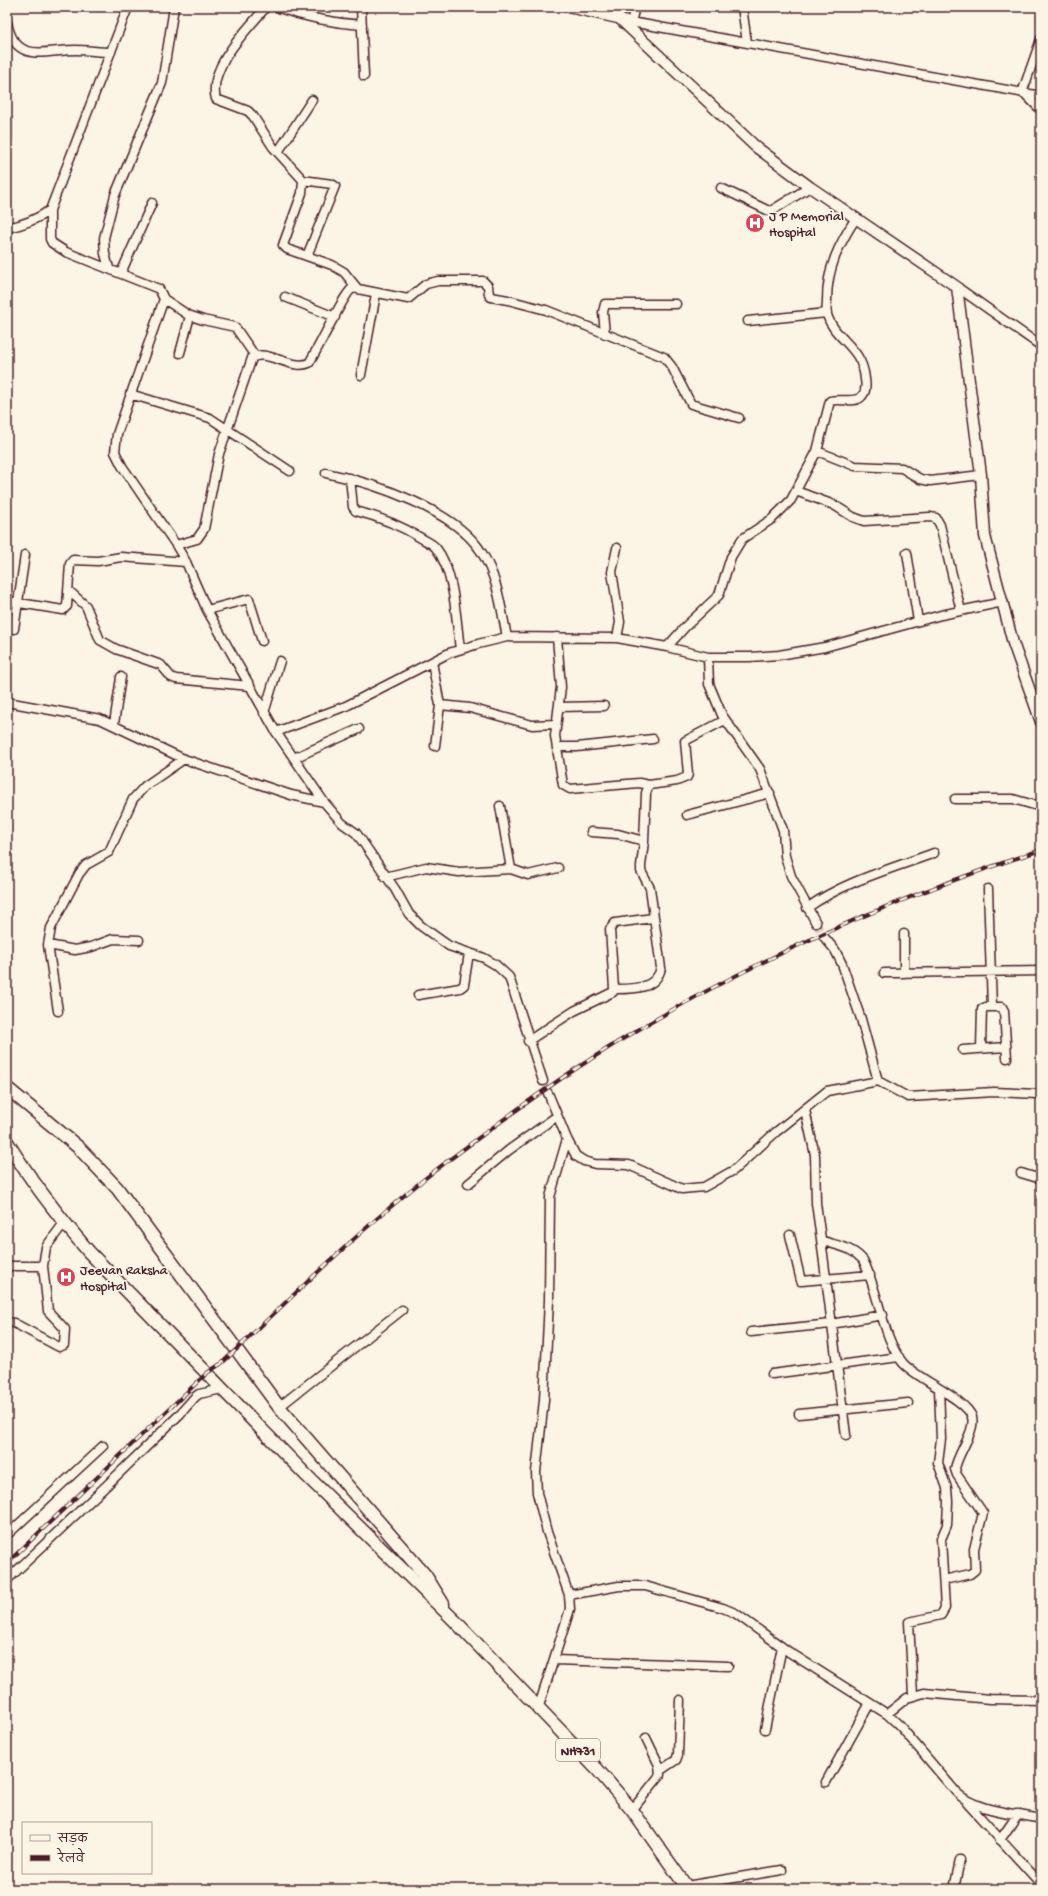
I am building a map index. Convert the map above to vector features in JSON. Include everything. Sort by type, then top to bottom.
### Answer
[{"type":"highway","name":"NH731","points":[[7,1088],[78,1147],[117,1188],[279,1407],[312,1443],[425,1575],[455,1622]]},
{"type":"highway","name":"NH731","points":[[7,1142],[22,1166],[64,1223],[142,1308],[289,1458],[455,1622],[597,1770],[632,1810],[687,1888]]},
{"type":"main road","points":[[611,7],[620,19],[756,146],[810,186],[957,287],[981,475],[986,536],[1013,643],[1041,722]]},
{"type":"street","points":[[128,7],[50,210],[50,239],[52,243],[66,252],[159,289],[164,299],[190,316],[235,327],[255,356],[305,365],[309,363],[316,353],[349,290],[357,288],[376,294],[408,298],[426,284],[438,281],[483,281],[488,286],[489,295],[500,299],[537,307],[667,360],[689,402],[739,418]]},
{"type":"street","points":[[109,268],[105,254],[104,238],[115,195],[162,83],[174,7]]},
{"type":"street","points":[[266,7],[221,66],[213,89],[216,100],[241,107],[253,116],[278,152],[304,180],[332,184],[335,186],[307,256]]},
{"type":"street","points":[[276,7],[299,15],[341,24],[362,25]]},
{"type":"street","points":[[361,7],[364,76]]},
{"type":"street","points":[[564,7],[631,22],[1041,96]]},
{"type":"street","points":[[631,22],[635,7]]},
{"type":"street","points":[[742,7],[747,43]]},
{"type":"street","points":[[7,22],[12,40],[30,52],[76,50],[111,52]]},
{"type":"street","points":[[1024,93],[1041,39]]},
{"type":"street","points":[[1024,93],[1041,110]]},
{"type":"street","points":[[278,152],[312,100]]},
{"type":"street","points":[[7,119],[7,138]]},
{"type":"street","points":[[304,180],[302,193],[283,245],[287,249],[344,272],[357,288]]},
{"type":"street","points":[[721,188],[766,210],[772,211],[810,186]]},
{"type":"street","points":[[121,274],[152,203]]},
{"type":"street","points":[[7,228],[23,225],[41,217],[50,210]]},
{"type":"street","points":[[667,647],[686,626],[719,595],[732,557],[742,539],[780,513],[796,491],[818,451],[830,401],[858,400],[863,396],[866,388],[864,369],[860,358],[831,324],[826,314],[827,287],[834,255],[842,239],[856,218]]},
{"type":"street","points":[[957,287],[1041,346]]},
{"type":"street","points":[[361,375],[376,294]]},
{"type":"street","points":[[285,297],[335,317]]},
{"type":"street","points":[[164,299],[117,434],[115,452],[122,466],[186,562],[207,610],[264,713],[324,802],[342,823],[356,833],[385,877],[395,889],[409,914],[421,926],[449,946],[484,958],[496,965],[509,978],[513,984],[528,1041],[543,1081]]},
{"type":"street","points":[[605,334],[603,312],[605,304],[676,304]]},
{"type":"street","points":[[748,321],[826,314]]},
{"type":"street","points":[[180,353],[190,316]]},
{"type":"street","points":[[176,545],[197,539],[204,529],[219,454],[226,429],[252,358],[255,356]]},
{"type":"street","points":[[130,394],[210,418],[290,471]]},
{"type":"street","points":[[818,451],[855,466],[902,468],[920,479],[930,480],[981,475]]},
{"type":"street","points":[[326,473],[350,478],[413,501],[439,514],[462,530],[475,543],[489,565],[498,593],[507,637]]},
{"type":"street","points":[[350,478],[353,507],[356,511],[378,516],[405,527],[435,546],[441,554],[450,583],[460,649]]},
{"type":"street","points":[[796,491],[822,500],[853,518],[864,521],[930,517],[936,518],[940,525],[961,611]]},
{"type":"street","points":[[617,548],[612,572],[620,622],[617,638]]},
{"type":"street","points":[[907,553],[918,621]]},
{"type":"street","points":[[14,629],[25,555]]},
{"type":"street","points":[[7,601],[63,610],[68,606],[70,564],[73,560],[98,561],[121,557],[186,562]]},
{"type":"street","points":[[69,591],[86,606],[97,636],[105,643],[161,665],[170,677],[176,679],[250,686]]},
{"type":"street","points":[[207,610],[249,599],[262,641]]},
{"type":"street","points":[[276,732],[346,706],[460,649],[507,637],[557,636],[617,638],[667,647],[708,657],[750,657],[811,650],[918,621],[1003,602]]},
{"type":"street","points":[[557,636],[562,687],[556,724],[557,747],[562,781],[566,788],[640,783],[649,785],[677,781],[687,777],[685,741],[725,720]]},
{"type":"street","points":[[708,657],[709,684],[725,720],[756,760],[783,830],[785,856],[791,876],[816,923]]},
{"type":"street","points":[[264,713],[280,661]]},
{"type":"street","points":[[432,662],[440,705],[440,715],[435,746]]},
{"type":"street","points":[[114,724],[121,677]]},
{"type":"street","points":[[7,702],[100,719],[114,724],[184,759],[291,795],[324,802]]},
{"type":"street","points":[[440,705],[470,708],[532,725],[556,724]]},
{"type":"street","points":[[559,707],[604,706]]},
{"type":"street","points":[[294,758],[359,729]]},
{"type":"street","points":[[557,747],[576,747],[652,739]]},
{"type":"street","points":[[58,1011],[48,945],[50,928],[79,874],[86,865],[109,852],[132,800],[145,786],[184,759]]},
{"type":"street","points":[[614,989],[641,989],[659,975],[661,968],[650,888],[641,871],[646,793],[649,785]]},
{"type":"street","points":[[687,815],[770,793]]},
{"type":"street","points":[[955,799],[1013,799],[1041,807]]},
{"type":"street","points":[[500,806],[511,869]]},
{"type":"street","points":[[591,832],[618,834],[644,841]]},
{"type":"street","points":[[807,908],[824,896],[844,886],[934,853]]},
{"type":"street","points":[[385,877],[426,867],[459,872],[511,869],[528,875],[558,868]]},
{"type":"street","points":[[988,889],[992,1006]]},
{"type":"street","points":[[528,1041],[574,1011],[609,995],[614,989],[610,928],[616,923],[653,918]]},
{"type":"street","points":[[904,934],[904,973]]},
{"type":"street","points":[[824,937],[835,950],[842,964],[861,1019],[878,1082]]},
{"type":"street","points":[[48,945],[75,950],[91,947],[112,939],[139,940]]},
{"type":"street","points":[[418,996],[460,988],[464,985],[470,953]]},
{"type":"street","points":[[884,973],[1041,971]]},
{"type":"street","points":[[981,1048],[981,1011],[983,1008],[992,1006],[1002,1007],[1007,1058]]},
{"type":"street","points":[[963,1050],[1006,1047]]},
{"type":"street","points":[[548,1093],[567,1139],[576,1156],[584,1161],[595,1164],[629,1165],[682,1189],[697,1188],[734,1170],[776,1132],[827,1091],[878,1082],[908,1097],[994,1092],[1037,1094],[1041,1092]]},
{"type":"street","points":[[805,1110],[816,1155],[816,1203],[846,1435]]},
{"type":"street","points":[[468,1184],[509,1150],[557,1116]]},
{"type":"street","points":[[538,1709],[555,1660],[570,1609],[568,1595],[547,1532],[538,1493],[536,1472],[544,1400],[549,1301],[550,1197],[567,1139]]},
{"type":"street","points":[[1021,1173],[1041,1179]]},
{"type":"street","points":[[7,1322],[14,1323],[59,1347],[64,1345],[65,1329],[48,1311],[43,1266],[46,1247],[64,1223]]},
{"type":"street","points":[[790,1235],[801,1281],[870,1275]]},
{"type":"street","points":[[821,1239],[857,1253],[864,1260],[891,1340],[899,1356],[914,1373],[963,1406],[971,1415],[972,1420],[970,1430],[956,1462],[955,1469],[957,1475],[984,1516],[975,1543],[974,1572],[944,1580]]},
{"type":"street","points":[[7,1266],[43,1266]]},
{"type":"street","points":[[279,1407],[402,1310]]},
{"type":"street","points":[[751,1332],[831,1324],[883,1315]]},
{"type":"street","points":[[772,1374],[837,1366],[899,1356]]},
{"type":"street","points":[[7,1580],[72,1516],[107,1485],[195,1397],[199,1394],[222,1389]]},
{"type":"street","points":[[913,1695],[909,1622],[937,1616],[944,1612],[944,1580],[941,1539],[947,1525],[948,1494],[938,1459],[941,1439],[938,1389]]},
{"type":"street","points":[[799,1414],[908,1403]]},
{"type":"street","points":[[7,1535],[103,1446]]},
{"type":"street","points":[[940,1468],[957,1475]]},
{"type":"street","points":[[568,1595],[619,1586],[645,1586],[723,1608],[735,1614],[782,1647],[887,1714],[900,1726],[952,1788],[966,1800],[1000,1840],[1041,1884]]},
{"type":"street","points":[[765,1729],[782,1647]]},
{"type":"street","points":[[555,1660],[728,1666]]},
{"type":"street","points":[[887,1714],[913,1695],[935,1693],[990,1699],[1041,1700]]},
{"type":"street","points":[[632,1810],[657,1779],[661,1770],[676,1760],[678,1755],[680,1700]]},
{"type":"street","points":[[826,1782],[870,1703]]},
{"type":"street","points":[[646,1738],[661,1770]]},
{"type":"street","points":[[966,1800],[977,1805],[1041,1819]]},
{"type":"street","points":[[1000,1840],[1018,1814]]},
{"type":"street","points":[[954,1889],[960,1860]]},
{"type":"street","points":[[687,1888],[782,1870]]},
{"type":"tunnel","points":[[816,923],[824,937]]},
{"type":"railway","points":[[7,1563],[207,1373],[222,1363],[359,1234],[445,1163],[552,1085],[623,1039],[680,1006],[797,946],[918,894],[1041,850]]},
{"type":"place","name":"J P Memorial Hospital","points":[[755,223]]},
{"type":"place","name":"Jeevan Raksha Hospital","points":[[66,1277]]}]
